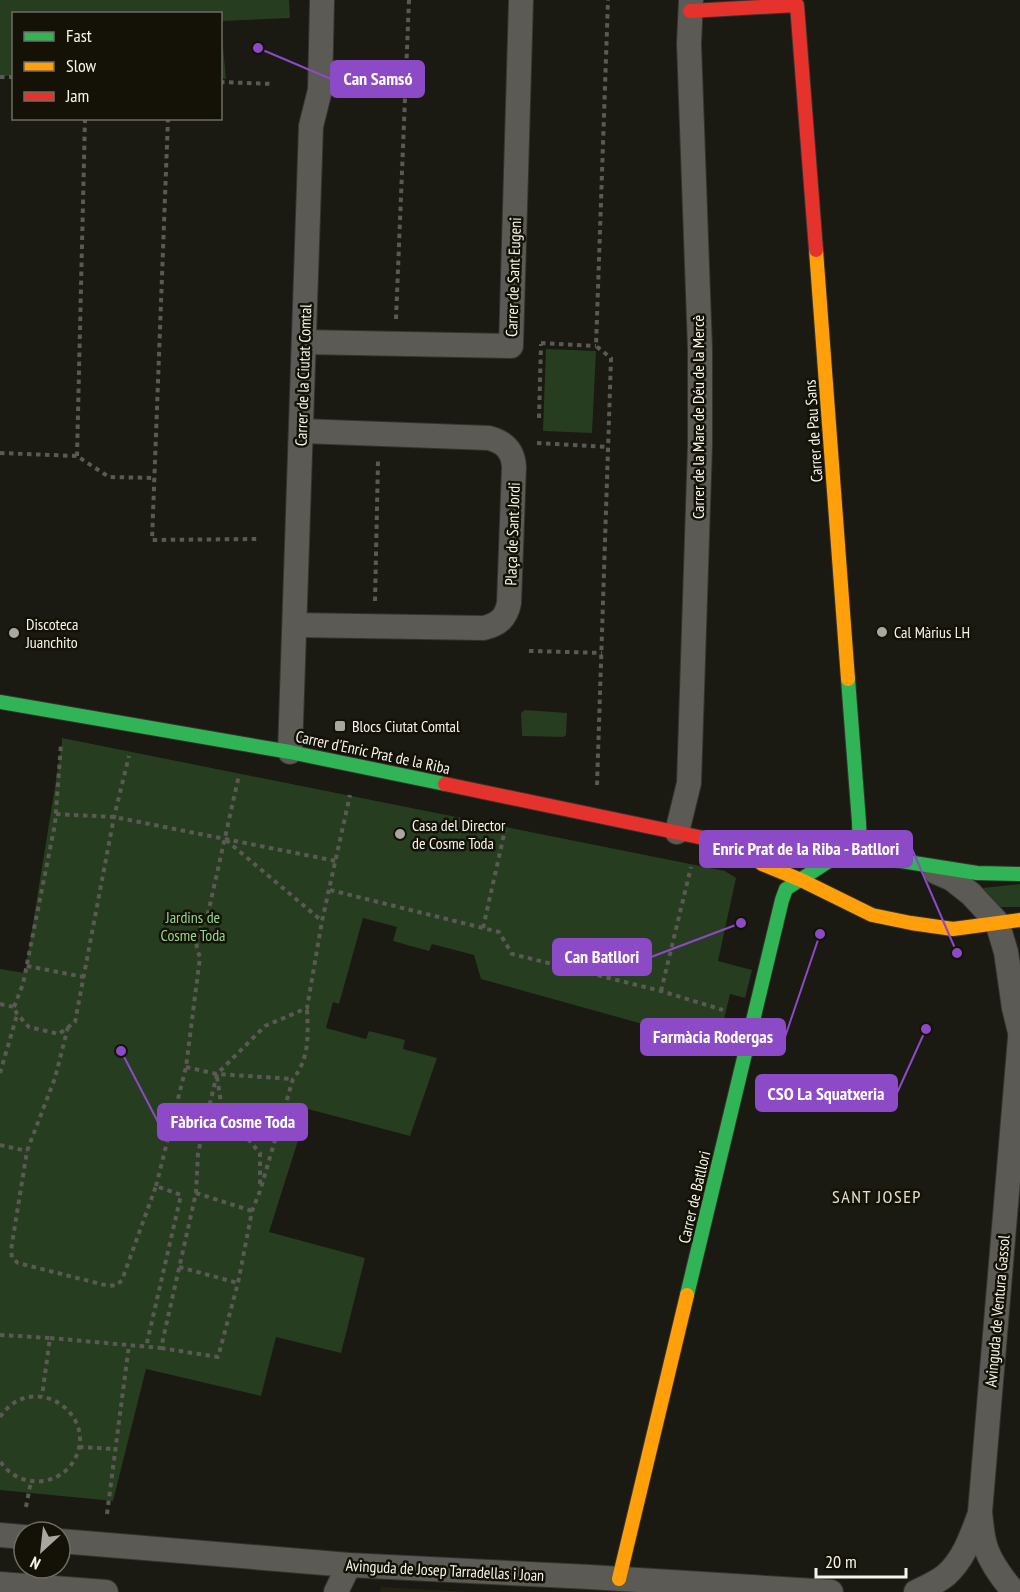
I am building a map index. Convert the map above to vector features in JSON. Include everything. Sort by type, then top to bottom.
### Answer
[{"type":"street","name":"Carrer de la Ciutat Comtal","points":[[290,752],[311,126],[320,90],[322,0]]},
{"type":"street","name":"Carrer de Sant Eugeni","points":[[304,342],[511,346],[521,0]]},
{"type":"street","name":"Carrer de Pau Sans","points":[[690,5],[797,4],[860,854]]},
{"type":"street","name":"Carrer de la Mare de Déu de la Mercè","points":[[677,832],[689,783],[700,445],[700,349],[688,44],[690,5]]},
{"type":"street","name":"Plaça de Sant Jordi","points":[[296,625],[484,628],[494,625],[505,617],[509,603],[514,478],[512,452],[498,440],[489,438],[302,431]]},
{"type":"street","name":"Carrer d'Enric Prat de la Riba","points":[[0,702],[290,752],[737,845],[770,840],[977,873],[1020,874]]},
{"type":"street","name":"Carrer d'Enric Prat de la Riba","points":[[737,845],[762,864],[801,880],[872,915],[953,929],[1009,921]]},
{"type":"street","name":"Carrer de Batllori","points":[[619,1579],[782,900],[786,889],[843,852]]},
{"type":"street","points":[[920,864],[952,879],[1009,921],[1006,952],[1020,1032]]},
{"type":"street","name":"Avinguda de Ventura Gassol","points":[[1014,1592],[992,1562],[984,1543],[980,1512],[1020,1038]]},
{"type":"street","name":"Avinguda de Ventura Gassol","points":[[916,1592],[945,1576],[957,1563],[971,1539],[980,1512]]},
{"type":"street","name":"Avinguda de Josep Tarradellas i Joan","points":[[72,1542],[349,1565],[831,1592]]},
{"type":"street","points":[[336,1592],[349,1565]]},
{"type":"street","points":[[0,1584],[106,1592]]},
{"type":"path","points":[[396,320],[409,0]]},
{"type":"path","points":[[596,346],[608,0]]},
{"type":"path","points":[[222,82],[273,84]]},
{"type":"path","points":[[77,456],[85,120]]},
{"type":"path","points":[[168,120],[152,540],[258,538]]},
{"type":"path","points":[[532,343],[596,346],[611,358],[597,786]]},
{"type":"path","points":[[538,418],[541,343]]},
{"type":"path","points":[[537,443],[608,447]]},
{"type":"path","points":[[0,453],[77,456],[109,477],[154,478]]},
{"type":"path","points":[[375,605],[378,458]]},
{"type":"path","points":[[529,651],[602,652]]},
{"type":"path","points":[[62,738],[55,824],[23,984],[14,1007],[29,1027],[59,1034],[75,1022],[114,817],[130,751]]},
{"type":"path","points":[[68,1027],[56,1078],[27,1151],[11,1250],[12,1258],[18,1263],[109,1286],[117,1285],[122,1280],[156,1186],[186,1067],[200,957],[195,946],[198,931],[207,918],[239,772]]},
{"type":"path","points":[[0,1335],[161,1348],[218,1357],[238,1283],[252,1211],[293,1079],[301,1069],[308,1042],[307,1008],[322,921],[351,794]]},
{"type":"path","points":[[56,814],[114,817],[336,861]]},
{"type":"path","points":[[483,928],[506,826]]},
{"type":"path","points":[[225,839],[322,921]]},
{"type":"path","points":[[661,991],[692,864]]},
{"type":"path","points":[[330,890],[499,932],[512,954],[661,991],[726,1011]]},
{"type":"path","points":[[27,966],[84,977]]},
{"type":"path","points":[[0,1004],[14,1007]]},
{"type":"path","points":[[161,1348],[196,1193],[198,1153],[217,1074],[265,1026],[307,1008]]},
{"type":"path","points":[[0,1073],[17,1014]]},
{"type":"path","points":[[186,1067],[217,1074],[293,1079]]},
{"type":"path","points":[[217,1074],[221,1103],[230,1122],[243,1132],[260,1153],[260,1191]]},
{"type":"path","points":[[0,1145],[27,1151]]},
{"type":"path","points":[[146,1347],[182,1196],[156,1186]]},
{"type":"path","points":[[196,1193],[252,1211]]},
{"type":"path","points":[[179,1267],[238,1283]]},
{"type":"path","points":[[42,1396],[50,1338]]},
{"type":"path","points":[[107,1514],[129,1345]]},
{"type":"path","points":[[0,1417],[9,1406],[19,1400],[30,1396],[42,1396],[63,1405],[77,1424],[80,1436],[79,1447],[69,1468],[49,1480],[30,1481],[15,1476],[0,1461]]},
{"type":"path","points":[[79,1447],[116,1449]]},
{"type":"path","points":[[26,1507],[30,1481]]},
{"type":"shaded area","points":[[381,1587],[470,1592],[380,1592]]},
{"type":"green space","points":[[0,0],[289,0],[290,18],[222,21],[222,12],[12,12],[12,76],[0,76]]},
{"type":"green space","points":[[222,36],[226,79],[222,78]]},
{"type":"green space","points":[[546,349],[596,351],[592,433],[543,431]]},
{"type":"green space","points":[[525,710],[567,713],[566,735],[563,737],[522,736],[521,713]]},
{"type":"green space","name":"Jardins de Cosme Toda","points":[[62,738],[725,871],[736,878],[718,961],[752,970],[745,998],[730,994],[718,1045],[481,979],[474,955],[432,944],[429,951],[393,941],[397,927],[363,918],[339,1004],[333,1002],[326,1028],[366,1039],[369,1031],[405,1040],[403,1049],[437,1058],[410,1136],[308,1109],[269,1232],[365,1258],[341,1353],[276,1337],[261,1396],[146,1369],[113,1501],[0,1490],[0,969],[25,973]]},
{"type":"green space","points":[[1020,884],[1020,907],[997,907],[983,888]]},
{"type":"traffic: fast","points":[[848,679],[860,854]]},
{"type":"traffic: fast","points":[[0,702],[290,752],[445,784]]},
{"type":"traffic: fast","points":[[838,851],[977,873],[1020,874]]},
{"type":"traffic: fast","points":[[687,1295],[782,900],[786,889],[843,852]]},
{"type":"traffic: slow","points":[[816,250],[848,679]]},
{"type":"traffic: slow","points":[[737,845],[762,864],[801,880],[872,915],[953,929],[1020,920]]},
{"type":"traffic: slow","points":[[619,1579],[687,1295]]},
{"type":"traffic: jam","points":[[690,11],[797,5],[816,250]]},
{"type":"traffic: jam","points":[[445,784],[737,845],[770,840],[838,851]]},
{"type":"place","name":"Can Samsó","points":[[258,48]]},
{"type":"place","name":"Cal Màrius LH","points":[[882,632]]},
{"type":"place","name":"Discoteca Juanchito","points":[[14,633]]},
{"type":"place","name":"Blocs Ciutat Comtal","points":[[340,726]]},
{"type":"place","name":"Casa del Director de Cosme Toda","points":[[400,834]]},
{"type":"place","name":"Can Batllori","points":[[741,923]]},
{"type":"place","name":"Farmàcia Rodergas","points":[[820,934]]},
{"type":"place","name":"Enric Prat de la Riba - Batllori","points":[[957,953]]},
{"type":"place","name":"CSO La Squatxeria","points":[[926,1029]]},
{"type":"place","name":"Fàbrica Cosme Toda","points":[[121,1051]]},
{"type":"district","name":"SANT JOSEP","points":[[877,1197]]}]
